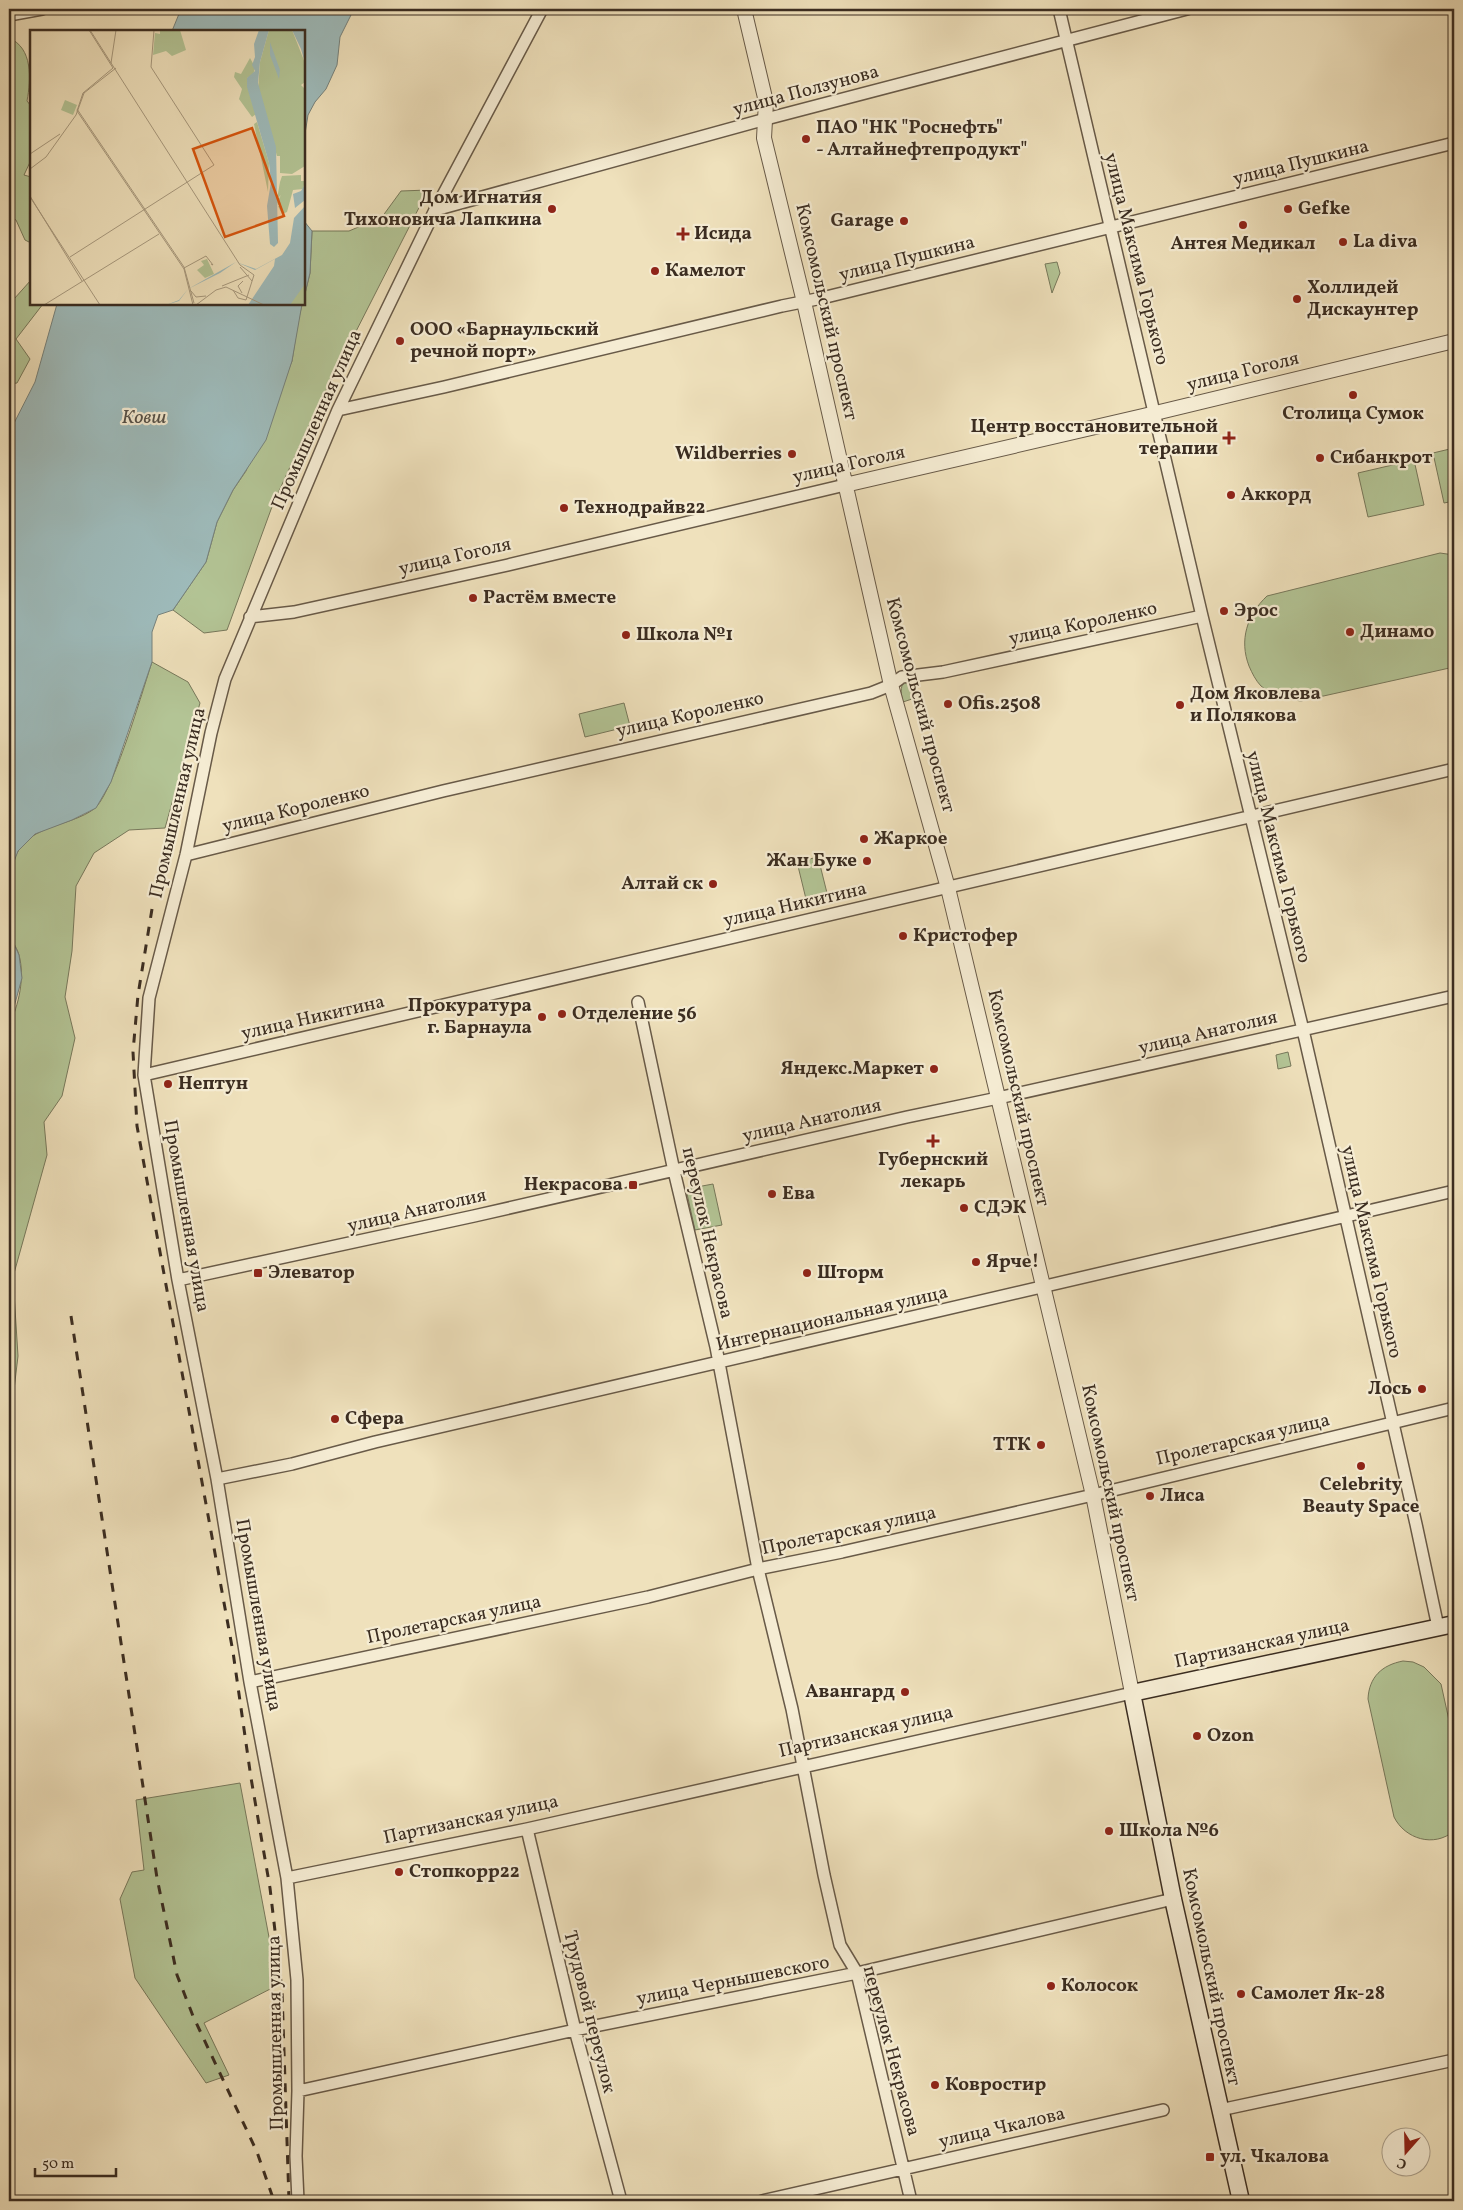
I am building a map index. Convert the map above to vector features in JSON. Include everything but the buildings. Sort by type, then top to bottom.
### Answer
[{"type":"main road","name":"Партизанская улица","points":[[1132,1693],[1454,1624]]},
{"type":"main road","name":"Комсомольский проспект","points":[[1132,1693],[1173,1899],[1241,2201]]},
{"type":"street","points":[[9,15],[42,9]]},
{"type":"street","name":"Промышленная улица","points":[[298,2201],[296,2156],[298,2090],[297,1980],[287,1878],[250,1682],[217,1479],[178,1280],[144,1075],[148,998],[186,855],[224,679],[338,410],[435,210],[542,9]]},
{"type":"street","name":"Комсомольский проспект","points":[[744,9],[766,102],[764,138],[804,302],[891,685],[948,888],[1092,1495],[1132,1693]]},
{"type":"street","name":"улица Максима Горького","points":[[1059,9],[1302,1030],[1438,1627]]},
{"type":"street","name":"улица Ползунова","points":[[435,210],[766,119],[1187,9]]},
{"type":"street","name":"улица Пушкина","points":[[338,410],[444,387],[1111,229],[1454,143]]},
{"type":"street","name":"улица Гоголя","points":[[250,616],[294,612],[469,573],[1156,413],[1454,341]]},
{"type":"street","name":"улица Короленко","points":[[186,855],[443,791],[871,692],[891,685],[902,677],[944,672],[1202,616]]},
{"type":"street","name":"улица Никитина","points":[[144,1075],[1251,818],[1454,769]]},
{"type":"street","name":"улица Анатолия","points":[[178,1280],[331,1248],[907,1117],[1454,996]]},
{"type":"street","name":"переулок Некрасова","points":[[638,1002],[674,1170],[719,1363],[758,1569],[804,1767],[824,1875],[840,1945],[857,1974],[911,2201]]},
{"type":"street","name":"Интернациональная улица","points":[[217,1479],[292,1464],[376,1442],[1454,1191]]},
{"type":"street","name":"Пролетарская улица","points":[[250,1682],[639,1599],[758,1569],[842,1552],[1092,1495],[1454,1408]]},
{"type":"street","name":"Партизанская улица","points":[[287,1878],[527,1830],[1132,1693]]},
{"type":"street","name":"Трудовой переулок","points":[[527,1830],[575,2030],[621,2201]]},
{"type":"street","name":"улица Чернышевского","points":[[298,2090],[575,2030],[857,1974],[1173,1899]]},
{"type":"street","points":[[1220,2110],[1454,2060]]},
{"type":"street","name":"улица Чкалова","points":[[762,2201],[1163,2110]]},
{"type":"green space","points":[[9,38],[22,49],[26,57],[29,74],[27,101],[30,105],[30,162],[24,175],[30,177],[30,242],[25,240],[16,220],[9,216]]},
{"type":"green space","points":[[428,190],[319,404],[273,504],[227,630],[204,633],[173,610],[206,562],[217,522],[233,490],[246,471],[292,361],[298,321],[302,305],[305,305],[305,293],[310,273],[312,231],[349,231],[382,217],[401,191]]},
{"type":"green space","points":[[1057,262],[1060,273],[1052,293],[1045,264]]},
{"type":"green space","points":[[30,281],[30,305],[42,305],[16,339],[30,359],[17,383],[9,384],[9,295],[14,299]]},
{"type":"green space","points":[[1454,448],[1454,501],[1444,503],[1433,453]]},
{"type":"green space","points":[[1414,460],[1424,505],[1368,517],[1358,473]]},
{"type":"green space","name":"Динамо","points":[[1440,553],[1454,555],[1454,667],[1301,701],[1275,695],[1257,682],[1246,656],[1245,637],[1254,611],[1267,596]]},
{"type":"green space","points":[[152,662],[188,682],[200,703],[165,828],[129,830],[94,853],[76,886],[72,951],[65,997],[75,1038],[62,1096],[44,1122],[47,1155],[13,1277],[18,1356],[11,1415],[14,1461],[9,1487],[9,1025],[16,1009],[20,991],[21,964],[9,931],[7,901],[9,881],[13,862],[23,844],[41,831],[85,815],[94,809],[102,799],[118,763]]},
{"type":"green space","points":[[904,681],[915,681],[917,687],[912,699],[903,702],[902,686]]},
{"type":"green space","points":[[624,703],[630,726],[585,737],[579,714]]},
{"type":"green space","points":[[818,857],[827,893],[806,899],[797,862]]},
{"type":"green space","points":[[1288,1052],[1291,1066],[1278,1069],[1276,1055]]},
{"type":"green space","points":[[713,1184],[722,1225],[695,1230],[686,1189]]},
{"type":"green space","points":[[1403,1661],[1413,1662],[1424,1667],[1441,1684],[1454,1743],[1454,1831],[1438,1839],[1429,1840],[1413,1836],[1399,1825],[1394,1817],[1368,1699],[1371,1684],[1378,1673],[1389,1666]]},
{"type":"green space","points":[[240,1783],[278,1985],[204,2023],[229,2075],[206,2083],[135,1978],[120,1899],[132,1872],[144,1870],[136,1800]]},
{"type":"water","points":[[181,9],[354,9],[340,37],[337,65],[326,89],[315,102],[308,115],[305,134],[305,30],[172,30]]},
{"type":"water","points":[[305,222],[312,231],[310,273],[305,294]]},
{"type":"water","name":"Ковш","points":[[57,305],[302,305],[292,361],[266,440],[233,490],[217,522],[206,562],[173,610],[158,615],[152,632],[152,662],[111,782],[96,808],[72,820],[35,834],[18,851],[9,875],[9,433],[35,382]]},
{"type":"water","points":[[9,933],[19,955],[22,978],[9,1025]]},
{"type":"railway","points":[[152,909],[138,995],[133,1052],[137,1126],[233,1652],[251,1778],[270,1888],[282,1991],[289,2201]]},
{"type":"railway","points":[[71,1316],[157,1878],[177,1975],[193,2016],[257,2152],[274,2201]]},
{"type":"place","name":"ПАО \"НК \"Роснефть\" - Алтайнефтепродукт\"","points":[[806,139]]},
{"type":"place","name":"Дом Игнатия Тихоновича Лапкина","points":[[552,209]]},
{"type":"place","name":"Gefke","points":[[1288,209]]},
{"type":"place","name":"Garage","points":[[904,221]]},
{"type":"place","name":"Антея Медикал","points":[[1243,225]]},
{"type":"place","name":"Исида","points":[[683,234]]},
{"type":"place","name":"La diva","points":[[1343,242]]},
{"type":"place","name":"Камелот","points":[[655,271]]},
{"type":"place","name":"Холлидей Дискаунтер","points":[[1297,299]]},
{"type":"place","name":"ООО «Барнаульский речной порт»","points":[[400,341]]},
{"type":"place","name":"Столица Сумок","points":[[1353,395]]},
{"type":"place","name":"Центр восстановительной терапии","points":[[1229,438]]},
{"type":"place","name":"Wildberries","points":[[792,454]]},
{"type":"place","name":"Сибанкрот","points":[[1320,458]]},
{"type":"place","name":"Аккорд","points":[[1231,495]]},
{"type":"place","name":"Технодрайв22","points":[[564,508]]},
{"type":"place","name":"Растём вместе","points":[[473,598]]},
{"type":"place","name":"Эрос","points":[[1224,611]]},
{"type":"place","name":"Динамо","points":[[1350,632]]},
{"type":"place","name":"Школа №1","points":[[626,635]]},
{"type":"place","name":"Ofis.2508","points":[[948,704]]},
{"type":"place","name":"Дом Яковлева и Полякова","points":[[1180,705]]},
{"type":"place","name":"Жаркое","points":[[864,839]]},
{"type":"place","name":"Жан Буке","points":[[867,861]]},
{"type":"place","name":"Алтай ск","points":[[713,884]]},
{"type":"place","name":"Кристофер","points":[[903,936]]},
{"type":"place","name":"Отделение 56","points":[[562,1014]]},
{"type":"place","name":"Прокуратура г. Барнаула","points":[[542,1017]]},
{"type":"place","name":"Яндекс.Маркет","points":[[934,1069]]},
{"type":"place","name":"Нептун","points":[[168,1084]]},
{"type":"place","name":"Губернский лекарь","points":[[933,1141]]},
{"type":"place","name":"Некрасова","points":[[633,1185]]},
{"type":"place","name":"Ева","points":[[772,1194]]},
{"type":"place","name":"СДЭК","points":[[964,1208]]},
{"type":"place","name":"Ярче!","points":[[976,1262]]},
{"type":"place","name":"Элеватор","points":[[258,1273]]},
{"type":"place","name":"Шторм","points":[[807,1273]]},
{"type":"place","name":"Лось","points":[[1422,1389]]},
{"type":"place","name":"Сфера","points":[[335,1419]]},
{"type":"place","name":"ТТК","points":[[1041,1445]]},
{"type":"place","name":"Celebrity Beauty Space","points":[[1361,1466]]},
{"type":"place","name":"Лиса","points":[[1150,1496]]},
{"type":"place","name":"Авангард","points":[[905,1692]]},
{"type":"place","name":"Ozon","points":[[1197,1736]]},
{"type":"place","name":"Школа №6","points":[[1109,1831]]},
{"type":"place","name":"Стопкорр22","points":[[399,1872]]},
{"type":"place","name":"Колосок","points":[[1051,1986]]},
{"type":"place","name":"Самолет Як-28","points":[[1241,1994]]},
{"type":"place","name":"Ковростир","points":[[935,2085]]},
{"type":"place","name":"ул. Чкалова","points":[[1210,2157]]}]
